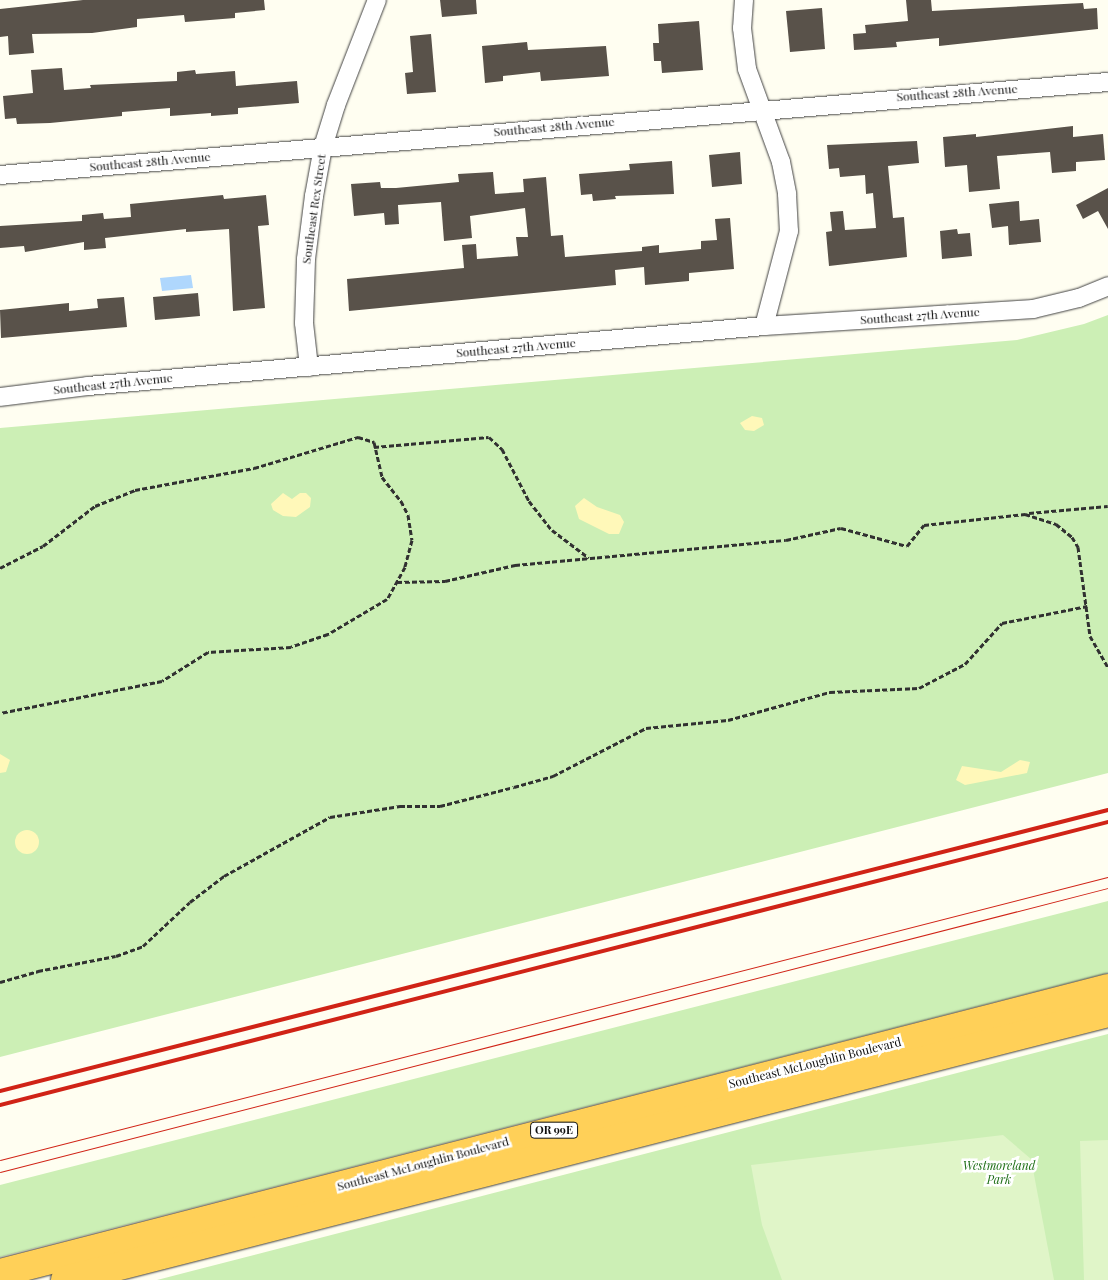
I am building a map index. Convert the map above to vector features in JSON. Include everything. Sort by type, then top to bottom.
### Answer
[{"type":"highway","name":"Southeast McLoughlin Boulevard","points":[[0,1273],[1108,988]]},
{"type":"highway","name":"Southeast McLoughlin Boulevard","points":[[65,1280],[1108,1013]]},
{"type":"street","name":"Southeast Rex Street","points":[[309,367],[304,323],[306,259],[323,147],[377,0]]},
{"type":"street","points":[[744,0],[742,28],[747,69],[781,162],[787,194],[790,231],[764,326]]},
{"type":"street","name":"Southeast 28th Avenue","points":[[0,175],[1108,82]]},
{"type":"street","name":"Southeast 27th Avenue","points":[[0,397],[88,386],[764,326],[1033,309],[1079,298],[1108,286]]},
{"type":"path","points":[[0,568],[43,546],[95,506],[135,490],[254,468],[347,438],[358,437],[374,442],[382,477],[401,500],[408,515],[412,540],[396,582],[387,599],[369,612],[328,634],[291,647],[208,652],[162,681],[0,713]]},
{"type":"path","points":[[374,447],[490,437],[502,449],[529,501],[552,530],[590,558]]},
{"type":"path","points":[[396,582],[445,581],[515,564],[786,540],[841,528],[907,546],[924,525],[1108,506]]},
{"type":"path","points":[[1025,514],[1056,524],[1072,537],[1082,562],[1090,636],[1108,667]]},
{"type":"path","points":[[0,982],[38,971],[116,956],[143,946],[190,902],[224,876],[330,817],[400,806],[440,806],[514,787],[553,776],[646,728],[728,720],[830,692],[918,688],[965,664],[1002,623],[1087,606]]},
{"type":"green space","points":[[1108,315],[1108,773],[0,1057],[0,428],[1017,340],[1084,324]]},
{"type":"green space","points":[[1108,901],[1108,973],[0,1257],[0,1185]]},
{"type":"green space","name":"Westmoreland Park","points":[[1108,1034],[1108,1280],[157,1280]]},
{"type":"green space","points":[[1003,1135],[1031,1159],[1054,1280],[782,1280],[762,1225],[751,1165]]},
{"type":"green space","points":[[1108,1140],[1108,1280],[1084,1280],[1080,1141]]},
{"type":"sand","points":[[752,416],[762,418],[764,425],[754,431],[745,430],[740,423]]},
{"type":"sand","points":[[283,493],[292,499],[300,493],[306,493],[311,498],[310,507],[296,517],[283,516],[273,510],[271,504]]},
{"type":"sand","points":[[584,498],[597,507],[620,515],[624,522],[619,534],[609,534],[579,519],[575,506]]},
{"type":"sand","points":[[0,754],[10,760],[6,772],[0,773]]},
{"type":"sand","points":[[1020,760],[1030,762],[1027,773],[965,785],[956,780],[962,766],[1001,772]]},
{"type":"sand","points":[[27,830],[36,833],[39,842],[36,851],[27,854],[18,851],[15,842],[18,833]]},
{"type":"water","points":[[191,275],[193,288],[162,291],[160,278]]},
{"type":"building","points":[[83,0],[264,0],[265,10],[235,13],[235,18],[185,22],[184,15],[137,19],[137,27],[92,33],[32,34],[34,53],[9,55],[8,36],[0,37],[0,9]]},
{"type":"building","points":[[440,0],[476,0],[477,14],[442,17]]},
{"type":"building","points":[[906,0],[931,0],[932,11],[1083,3],[1084,9],[1097,8],[1098,29],[939,46],[939,38],[896,42],[897,47],[854,50],[853,34],[866,33],[865,25],[908,21]]},
{"type":"building","points":[[822,8],[825,49],[790,52],[786,11]]},
{"type":"building","points":[[699,21],[703,70],[662,73],[661,61],[654,61],[653,43],[659,43],[658,24]]},
{"type":"building","points":[[431,34],[436,92],[407,94],[405,73],[413,72],[410,36]]},
{"type":"building","points":[[527,42],[528,50],[606,46],[609,76],[541,81],[540,72],[503,76],[503,81],[485,83],[482,46]]},
{"type":"building","points":[[62,68],[64,90],[91,88],[90,85],[177,81],[177,72],[195,70],[196,74],[235,71],[236,86],[297,81],[299,103],[238,108],[238,114],[211,116],[211,113],[170,116],[170,108],[122,112],[122,116],[50,123],[17,124],[16,118],[5,119],[3,96],[33,93],[31,70]]},
{"type":"building","points":[[1073,126],[1073,137],[1103,134],[1105,160],[1076,162],[1076,171],[1052,173],[1050,152],[997,156],[1000,189],[969,192],[967,165],[945,167],[943,137],[976,134],[976,137]]},
{"type":"building","points":[[917,141],[919,163],[888,166],[893,218],[904,217],[907,257],[829,266],[826,232],[832,231],[830,212],[843,211],[845,230],[876,228],[873,193],[866,194],[865,175],[840,177],[839,168],[829,169],[827,145]]},
{"type":"building","points":[[740,152],[742,184],[712,187],[709,155]]},
{"type":"building","points":[[672,161],[674,194],[615,196],[616,199],[593,201],[592,194],[581,195],[579,174],[630,170],[629,164]]},
{"type":"building","points":[[493,172],[495,194],[524,192],[523,179],[546,177],[551,236],[563,235],[565,257],[642,251],[642,247],[659,245],[659,253],[701,249],[701,241],[717,240],[715,219],[730,218],[734,269],[689,273],[689,281],[645,285],[644,267],[615,270],[616,285],[349,311],[347,279],[464,268],[462,245],[476,244],[477,259],[518,256],[516,237],[528,237],[525,208],[470,216],[472,238],[444,241],[441,202],[398,205],[399,224],[385,225],[384,213],[354,216],[351,184],[380,182],[381,188],[396,188],[459,182],[458,174]]},
{"type":"building","points":[[1108,188],[1108,229],[1098,211],[1083,219],[1076,205]]},
{"type":"building","points":[[223,195],[224,199],[266,195],[269,225],[258,226],[265,308],[233,311],[229,229],[186,232],[186,229],[105,238],[106,248],[84,250],[84,242],[25,252],[24,246],[0,248],[0,226],[82,221],[82,215],[103,213],[104,219],[131,217],[130,204]]},
{"type":"building","points":[[1019,201],[1020,221],[1039,219],[1041,242],[1009,245],[1008,226],[992,228],[989,204]]},
{"type":"building","points":[[957,229],[958,234],[970,233],[972,256],[942,259],[940,231]]},
{"type":"building","points":[[198,293],[200,316],[155,320],[153,297]]},
{"type":"building","points":[[124,297],[127,327],[1,338],[0,310],[69,303],[69,311],[98,308],[97,299]]},
{"type":"tram line","points":[[0,1160],[1108,877]]},
{"type":"tram line","points":[[0,1172],[1108,888]]},
{"type":"railway","points":[[0,1091],[1108,810]]},
{"type":"railway","points":[[0,1105],[1108,822]]}]
